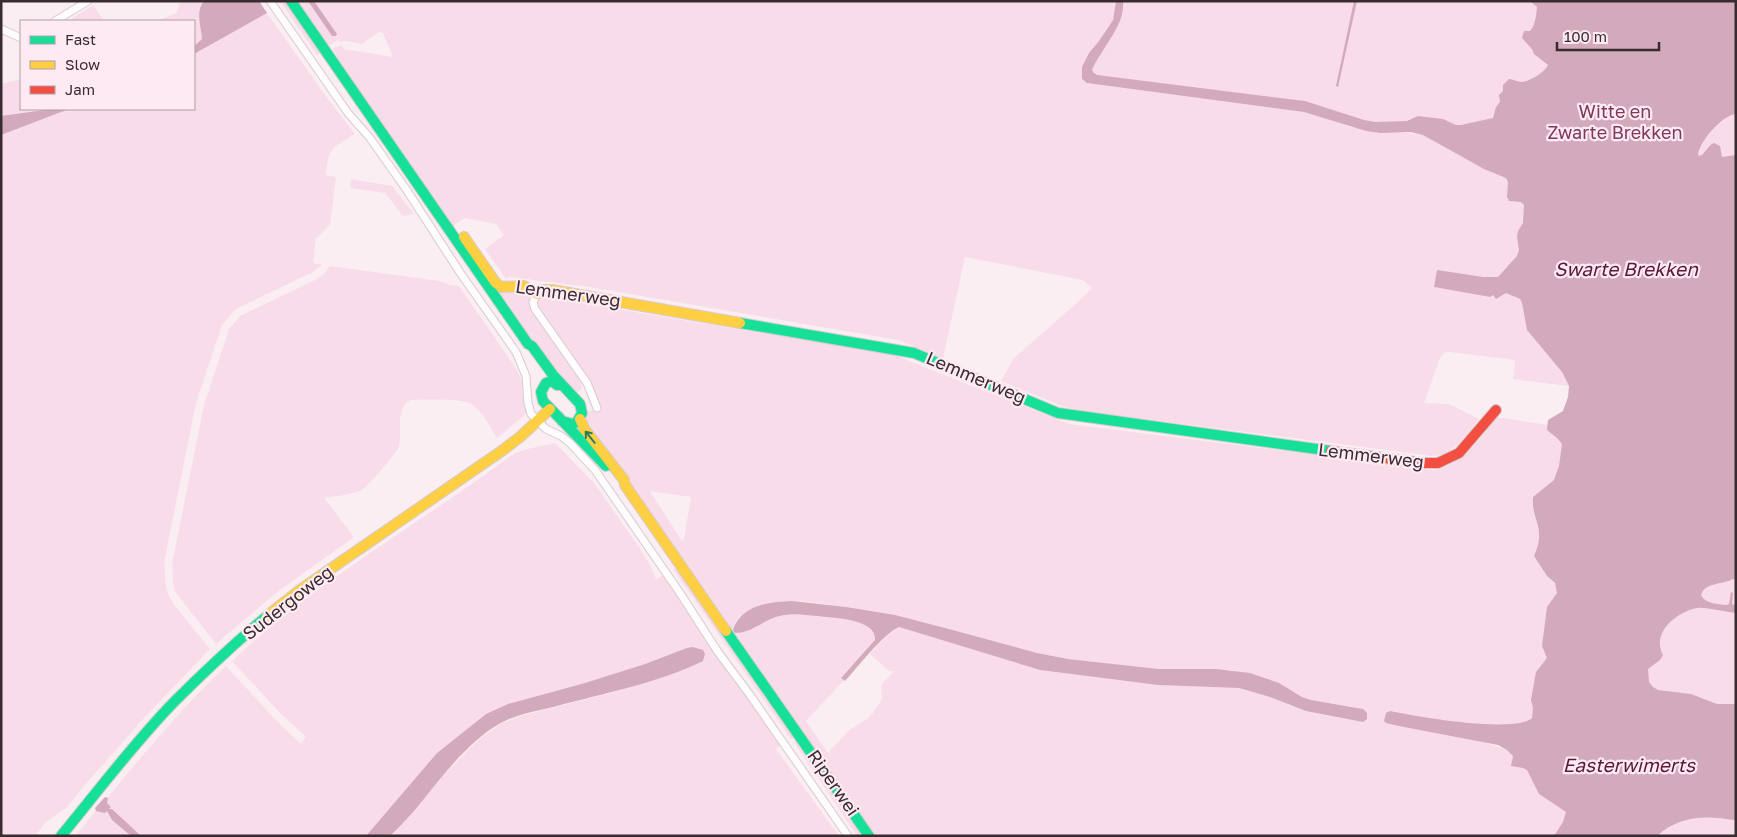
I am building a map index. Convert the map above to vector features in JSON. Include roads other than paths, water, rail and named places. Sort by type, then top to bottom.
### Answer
[{"type":"street","points":[[57,20],[88,1]]},
{"type":"street","points":[[270,1],[348,113],[370,138],[406,189],[461,274],[516,352],[527,379],[529,408],[538,420]]},
{"type":"street","name":"Lemmerweg","points":[[291,1],[528,344],[532,346],[562,385],[577,400]]},
{"type":"street","points":[[1,29],[20,38]]},
{"type":"street","name":"Lemmerweg","points":[[464,237],[496,284],[503,288],[513,285],[526,286],[537,294],[543,290],[552,290],[914,352],[1058,413],[1423,464],[1438,463],[1458,454],[1496,410]]},
{"type":"street","points":[[537,294],[533,304],[537,312],[590,390],[597,408]]},
{"type":"street","name":"Lemmerweg","points":[[528,344],[528,348],[542,373],[545,385],[541,396],[550,409]]},
{"type":"street","points":[[545,385],[552,381],[557,385],[562,385]]},
{"type":"street","points":[[590,390],[577,400],[581,408],[580,419],[585,430],[624,480],[625,485]]},
{"type":"street","points":[[550,409],[625,485]]},
{"type":"street","name":"Sudergoweg","points":[[61,836],[127,755],[174,702],[258,623],[300,590],[503,450],[550,409]]},
{"type":"street","points":[[562,421],[572,424],[580,419]]},
{"type":"street","name":"Riperwei","points":[[538,420],[546,429],[561,436],[595,470],[680,593],[718,652],[786,745],[848,836]]},
{"type":"street","name":"Riperwei","points":[[625,485],[869,836]]},
{"type":"water","points":[[204,1],[259,1],[267,13],[195,53],[195,45],[202,39],[199,19],[201,5]]},
{"type":"water","points":[[308,1],[314,1],[337,34],[336,36],[332,36]]},
{"type":"water","name":"Swarte Brekken","points":[[1116,1],[1123,1],[1121,19],[1092,70],[1097,75],[1305,101],[1375,122],[1407,121],[1418,116],[1443,119],[1456,125],[1461,125],[1493,118],[1496,107],[1500,102],[1499,95],[1503,91],[1503,85],[1509,79],[1521,82],[1528,80],[1540,73],[1548,65],[1534,54],[1522,38],[1524,31],[1530,31],[1535,19],[1537,7],[1530,1],[1736,1],[1736,114],[1724,119],[1712,130],[1702,143],[1698,155],[1702,155],[1714,143],[1720,146],[1722,157],[1736,155],[1736,580],[1733,579],[1710,586],[1701,595],[1709,602],[1727,605],[1729,604],[1731,592],[1733,593],[1732,604],[1736,606],[1736,613],[1697,608],[1681,614],[1663,632],[1660,639],[1660,647],[1663,655],[1660,660],[1648,669],[1649,682],[1658,690],[1691,694],[1717,704],[1736,704],[1736,820],[1719,818],[1692,819],[1677,823],[1657,836],[1554,836],[1563,822],[1566,812],[1539,794],[1527,770],[1511,766],[1513,756],[1507,750],[1498,745],[1399,726],[1384,721],[1386,713],[1390,711],[1441,720],[1486,724],[1522,722],[1532,718],[1533,708],[1531,700],[1536,672],[1547,658],[1542,646],[1547,607],[1557,593],[1555,583],[1547,576],[1534,556],[1538,546],[1539,531],[1534,512],[1533,497],[1554,480],[1559,466],[1562,444],[1547,430],[1548,420],[1563,411],[1568,397],[1569,386],[1562,372],[1527,330],[1520,299],[1506,293],[1496,299],[1493,295],[1490,297],[1434,287],[1437,270],[1483,277],[1498,277],[1517,256],[1519,250],[1517,237],[1523,223],[1524,205],[1521,202],[1509,201],[1506,178],[1484,169],[1423,135],[1411,132],[1381,133],[1366,131],[1304,112],[1087,83],[1082,79],[1082,67],[1089,53],[1113,20]]},
{"type":"water","points":[[1354,1],[1357,1],[1338,87],[1336,86]]},
{"type":"water","points":[[44,110],[66,110],[1,135],[1,116]]},
{"type":"water","points":[[792,601],[895,615],[1037,653],[1068,659],[1159,669],[1216,669],[1250,673],[1279,683],[1302,697],[1311,700],[1363,709],[1367,713],[1367,719],[1363,722],[1306,711],[1270,697],[1239,688],[1158,685],[1040,670],[899,627],[879,643],[845,681],[841,678],[875,640],[874,633],[869,627],[861,623],[852,620],[793,614],[778,616],[742,632],[735,633],[733,630],[742,615],[757,606],[774,602]]},
{"type":"water","points":[[693,647],[703,650],[705,654],[703,661],[686,669],[631,687],[521,715],[495,727],[469,747],[390,836],[366,836],[437,753],[486,714],[508,704],[585,683]]},
{"type":"water","points":[[105,797],[108,798],[107,803],[111,807],[109,809],[112,809],[141,836],[131,836],[112,820],[107,811],[105,813],[96,811],[95,808]]},
{"type":"park label","name":"Witte en Zwarte Brekken","points":[[1615,122]]},
{"type":"water label","name":"Easterwimerts","points":[[1629,765]]}]
